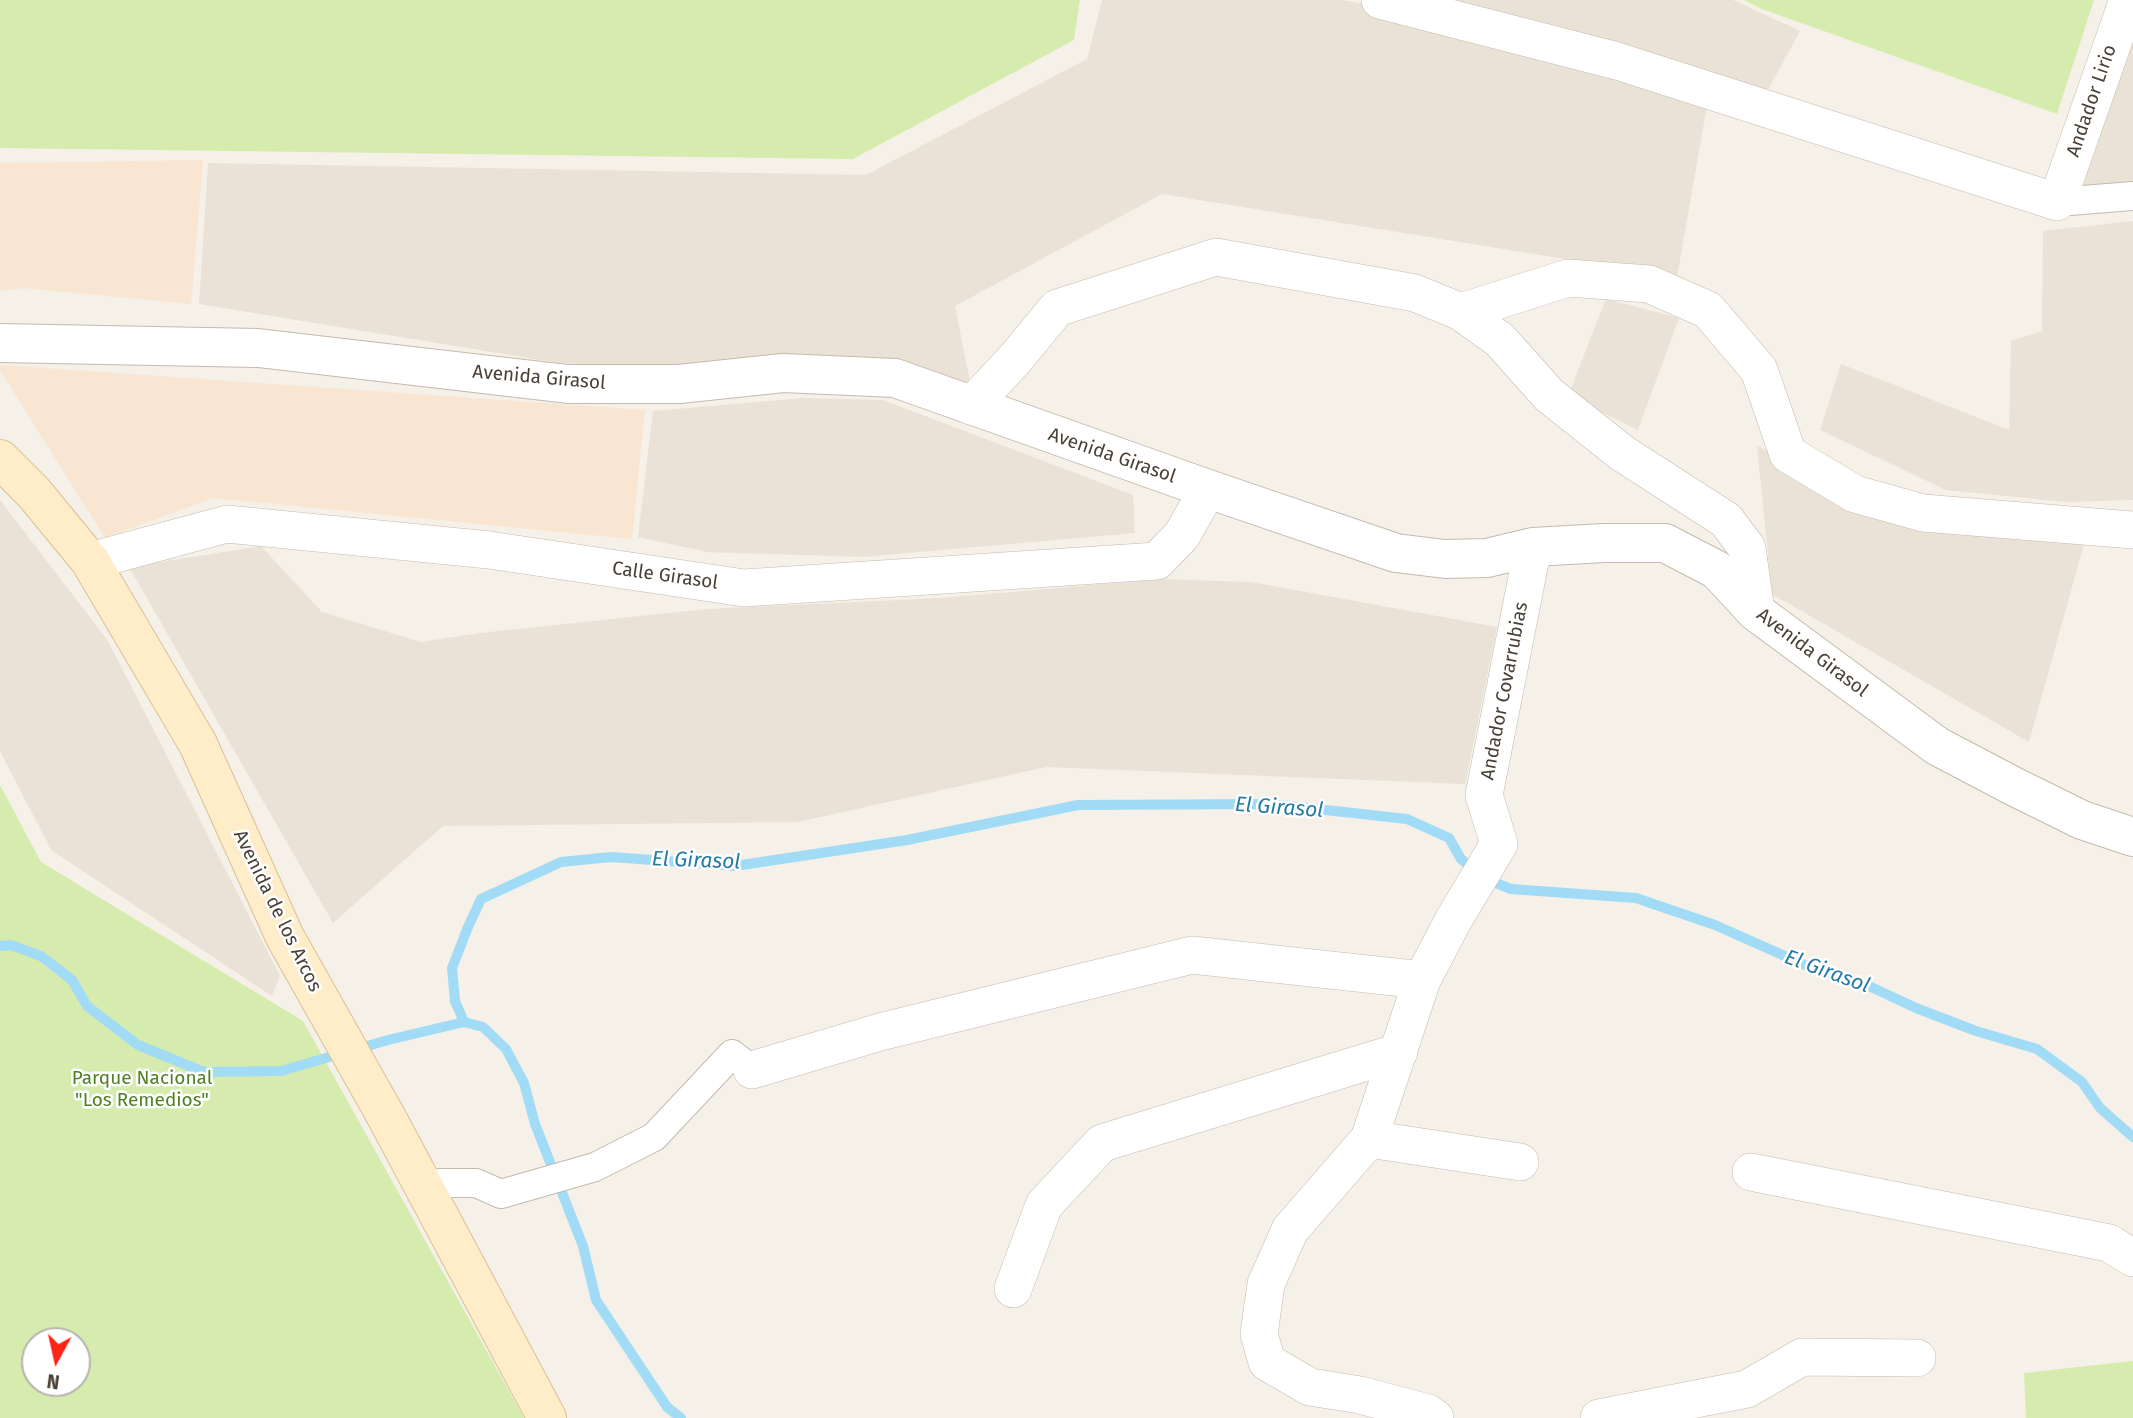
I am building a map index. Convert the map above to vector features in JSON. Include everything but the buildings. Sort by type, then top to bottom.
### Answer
[{"type":"main road","name":"Avenida de los Arcos","points":[[0,459],[34,493],[90,561],[198,744],[285,937],[387,1118],[547,1418]]},
{"type":"street","points":[[1380,0],[1617,61],[2057,202],[2133,196]]},
{"type":"street","name":"Andador Lirio","points":[[2057,202],[2128,0]]},
{"type":"street","points":[[971,406],[1015,359],[1057,307],[1216,257],[1415,293],[1461,312],[1500,340],[1549,395],[1622,453],[1726,520],[1747,548],[1756,612]]},
{"type":"street","points":[[1461,312],[1568,278],[1649,284],[1708,310],[1759,370],[1788,454],[1855,494],[1923,513],[2133,530]]},
{"type":"street","name":"Avenida Girasol","points":[[0,343],[258,348],[568,384],[679,384],[783,373],[895,378],[1396,553],[1445,559],[1487,558],[1533,547],[1604,542],[1665,543],[1717,570],[1756,612],[1937,746],[2082,820],[2133,837]]},
{"type":"street","name":"Calle Girasol","points":[[90,561],[227,524],[489,551],[744,588],[1157,561],[1182,535],[1208,489]]},
{"type":"street","name":"Andador Covarrubias","points":[[1369,1139],[1422,980],[1454,919],[1499,844],[1484,795],[1533,547]]},
{"type":"street","points":[[421,1183],[476,1183],[501,1194],[595,1167],[654,1137],[732,1054],[752,1070],[880,1032],[1192,955],[1422,980]]},
{"type":"street","points":[[1013,1289],[1044,1205],[1102,1143],[1399,1052]]},
{"type":"street","points":[[1435,1418],[1428,1413],[1371,1398],[1310,1387],[1267,1362],[1259,1334],[1266,1284],[1290,1230],[1369,1139],[1520,1162]]},
{"type":"street","points":[[1751,1172],[2109,1243],[2133,1258]]},
{"type":"street","points":[[1599,1418],[1746,1389],[1802,1357],[1917,1358]]},
{"type":"shaded area","points":[[1102,0],[1342,0],[1374,6],[1708,100],[1677,277],[1162,194],[955,306],[970,382],[559,363],[199,304],[208,163],[866,175],[1087,59]]},
{"type":"shaded area","points":[[1416,0],[1733,0],[1800,31],[1764,97]]},
{"type":"shaded area","points":[[2133,36],[2133,182],[2082,187]]},
{"type":"shaded area","points":[[203,160],[191,304],[24,288],[0,291],[0,163]]},
{"type":"shaded area","points":[[2133,221],[2133,500],[2067,502],[1946,490],[1820,430],[1841,364],[2009,430],[2011,341],[2042,331],[2043,231]]},
{"type":"shaded area","points":[[1606,299],[1679,318],[1638,430],[1568,396]]},
{"type":"shaded area","points":[[0,365],[645,410],[632,539],[213,498],[105,538],[0,370]]},
{"type":"shaded area","points":[[804,398],[883,400],[1133,495],[1135,533],[863,557],[707,552],[638,537],[653,411]]},
{"type":"shaded area","points":[[1757,445],[1875,514],[2084,544],[2029,742],[1772,594]]},
{"type":"shaded area","points":[[0,500],[108,641],[280,976],[272,996],[51,850],[0,751]]},
{"type":"shaded area","points":[[261,546],[322,612],[421,642],[480,633],[707,609],[941,598],[1161,579],[1251,582],[1497,627],[1465,784],[1046,767],[798,822],[443,826],[333,923],[129,567]]},
{"type":"green space","points":[[0,0],[1080,0],[1074,40],[853,159],[0,148]]},
{"type":"green space","points":[[1744,0],[2094,0],[2057,114],[1762,9]]},
{"type":"green space","name":"Parque Nacional \"Los Remedios\"","points":[[0,785],[41,862],[303,1021],[524,1418],[0,1418]]},
{"type":"green space","points":[[2133,1361],[2133,1418],[2026,1418],[2024,1373]]},
{"type":"waterway","name":"El Girasol","points":[[464,1022],[455,1001],[452,968],[481,899],[561,862],[611,857],[735,866],[907,840],[1078,805],[1271,804],[1407,819],[1449,838],[1461,859],[1483,878],[1511,889],[1636,898],[1715,925],[1805,965],[1869,986],[1976,1031],[2037,1049],[2082,1082],[2100,1108],[2133,1137]]},
{"type":"waterway","points":[[0,946],[11,945],[41,956],[72,980],[87,1006],[138,1045],[204,1072],[281,1071],[388,1040],[464,1022],[483,1027],[506,1049],[524,1083],[535,1124],[583,1246],[596,1300],[667,1407],[681,1418]]}]
